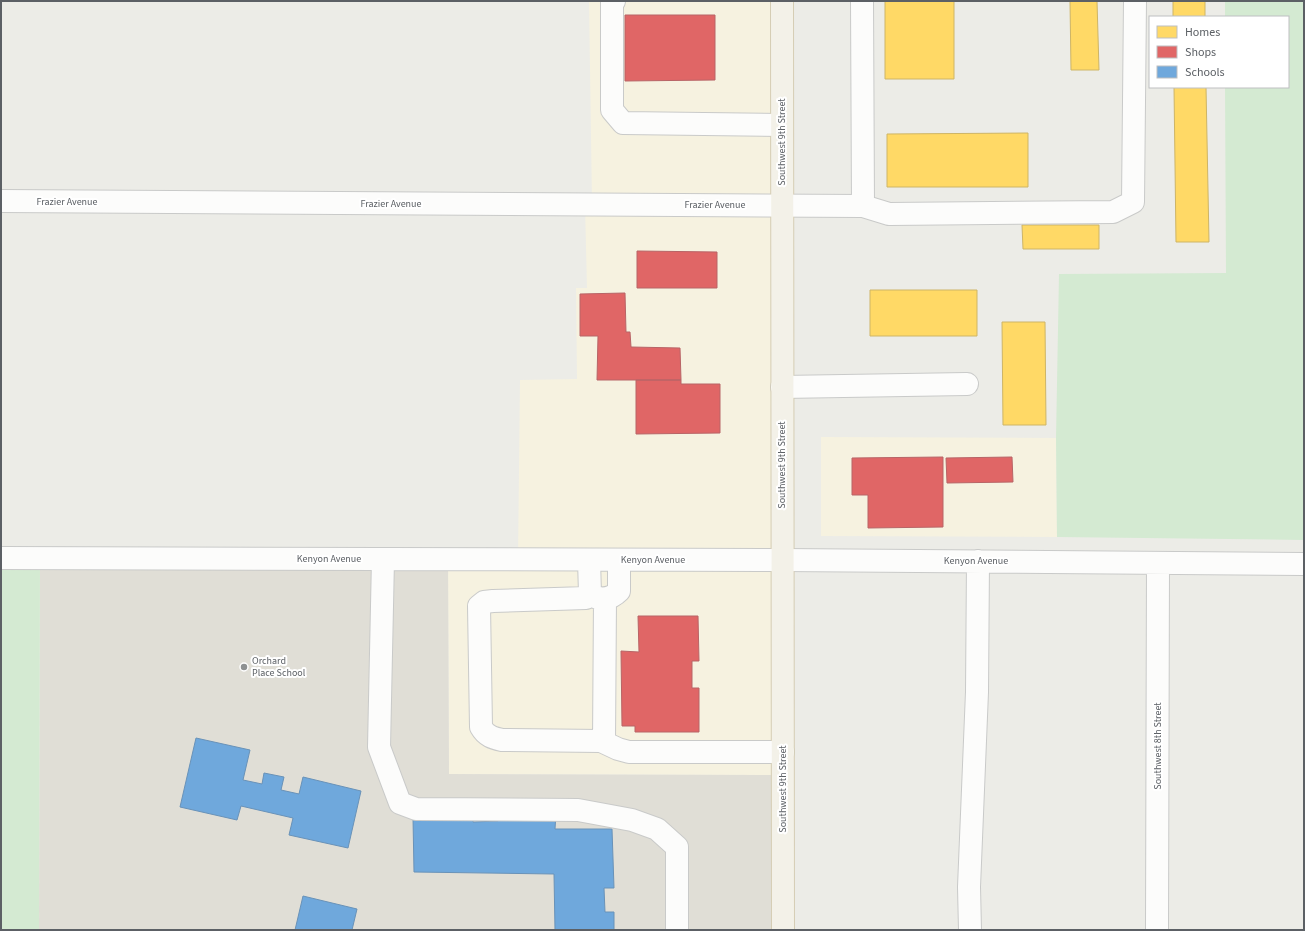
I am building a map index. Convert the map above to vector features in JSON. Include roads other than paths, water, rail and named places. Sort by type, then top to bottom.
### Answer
[{"type":"main road","name":"Southwest 9th Street","points":[[782,1],[783,930]]},
{"type":"street","points":[[614,1],[612,3],[612,110],[623,123],[782,125]]},
{"type":"street","points":[[862,1],[863,206]]},
{"type":"street","name":"Frazier Avenue","points":[[1,201],[863,206],[889,214],[1113,212],[1134,202],[1135,1]]},
{"type":"street","points":[[782,386],[967,384]]},
{"type":"street","name":"Kenyon Avenue","points":[[1,558],[782,560],[1304,564]]},
{"type":"street","points":[[383,559],[379,747],[400,803],[416,809],[578,810],[632,820],[657,829],[677,847],[677,930]]},
{"type":"street","points":[[590,560],[597,597],[604,742]]},
{"type":"street","points":[[619,560],[619,591],[613,597],[493,601],[484,602],[480,606],[481,728],[485,733],[492,738],[502,740],[601,740],[618,749],[629,752],[783,752]]},
{"type":"street","points":[[970,930],[969,887],[978,692],[978,562]]},
{"type":"street","name":"Southwest 8th Street","points":[[1157,930],[1158,563]]},
{"type":"place","name":"Orchard Place School","points":[[244,667]]}]
